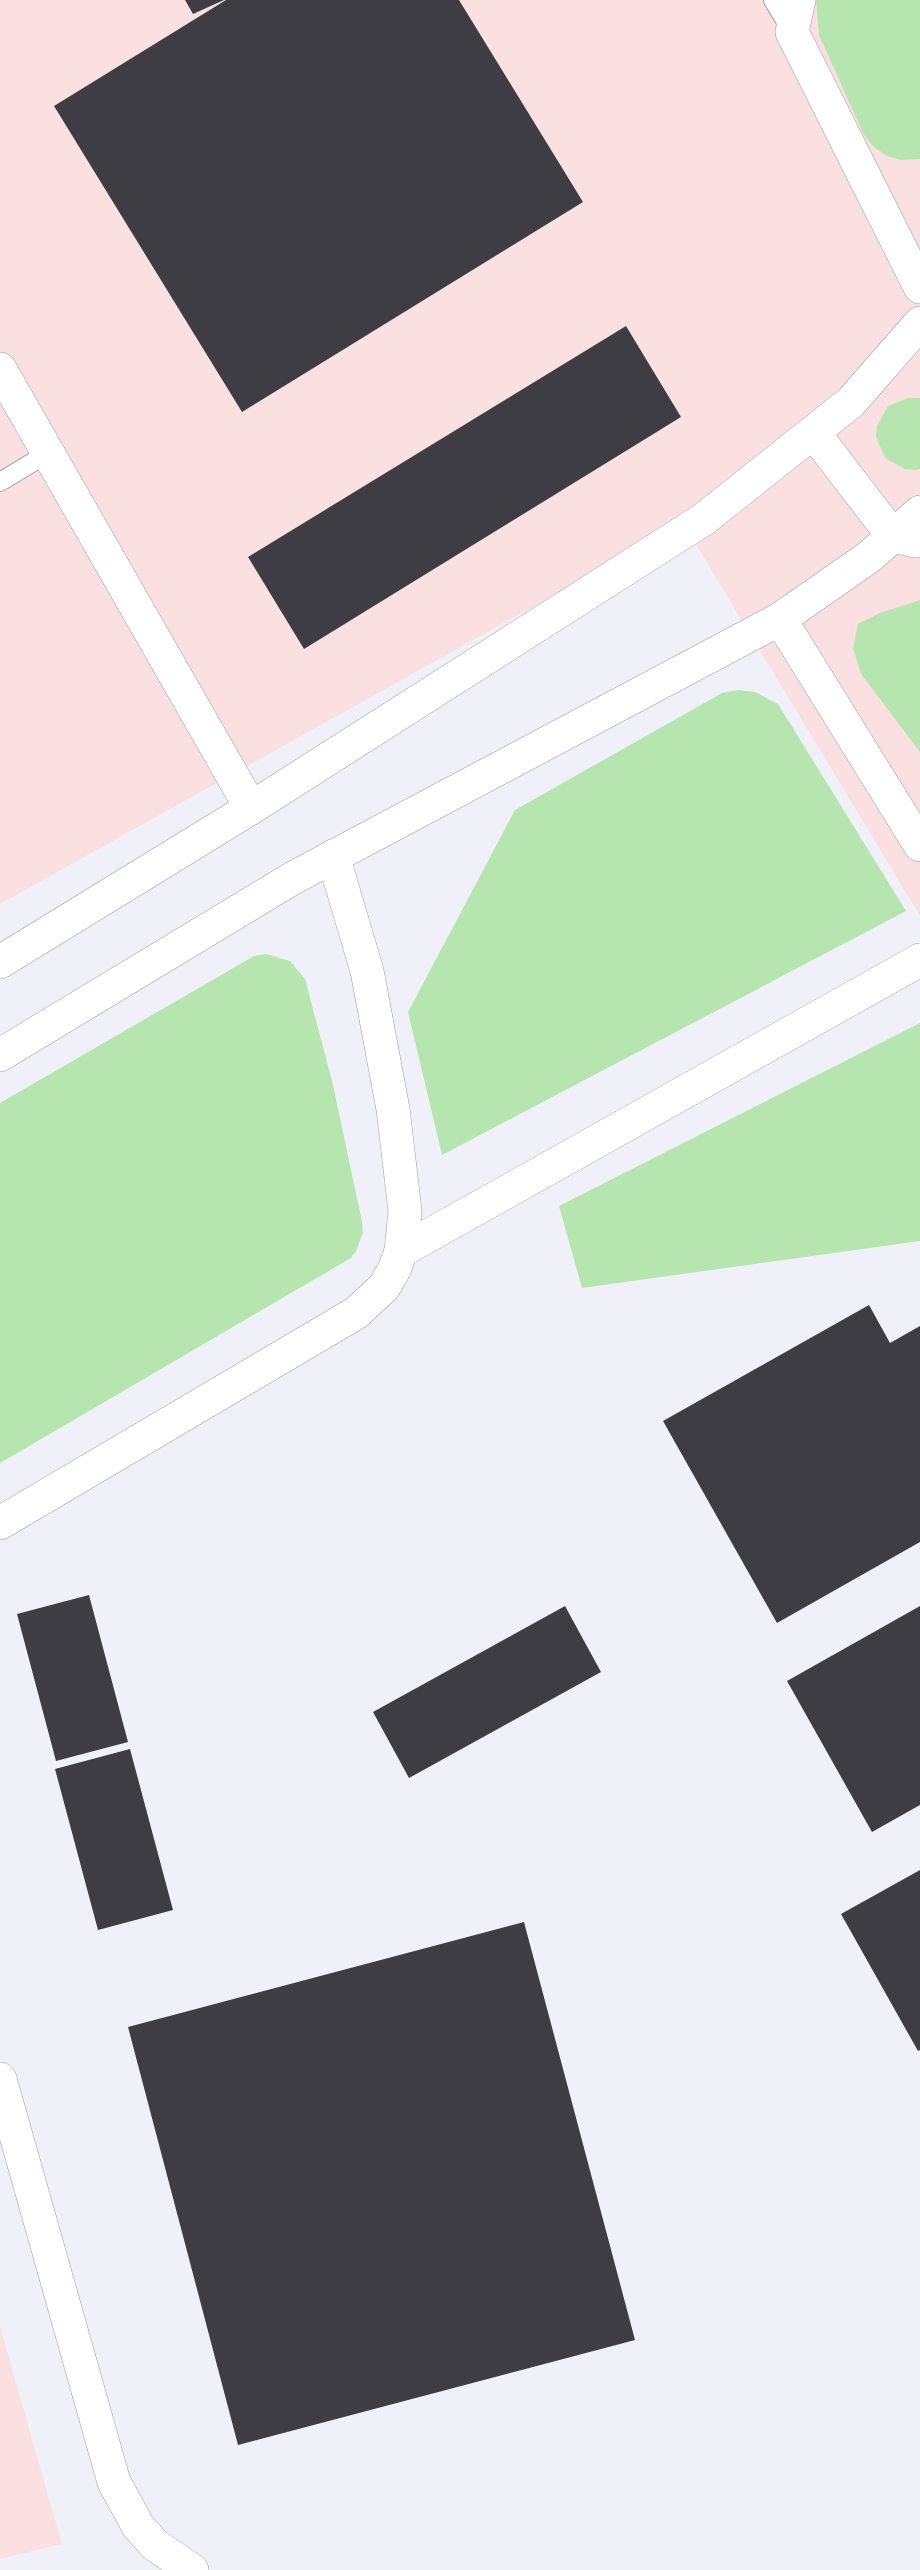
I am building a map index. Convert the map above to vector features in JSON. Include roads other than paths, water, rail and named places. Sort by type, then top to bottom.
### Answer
[{"type":"street","points":[[799,0],[792,32],[920,287]]},
{"type":"street","points":[[0,962],[251,808],[704,519],[851,402],[920,323]]},
{"type":"street","points":[[0,369],[251,808]]},
{"type":"street","points":[[813,432],[907,539]]},
{"type":"street","points":[[0,1055],[333,856],[780,618],[869,557],[907,539],[920,512]]},
{"type":"street","points":[[780,618],[920,845]]},
{"type":"street","points":[[0,1523],[356,1313],[384,1287],[401,1251],[405,1211],[380,1029],[367,971],[333,856]]},
{"type":"street","points":[[401,1251],[920,960]]},
{"type":"street","points":[[0,2079],[114,2482],[138,2526],[155,2545],[192,2570]]},
{"type":"lane","points":[[773,0],[792,32]]},
{"type":"lane","points":[[0,482],[48,453]]}]
